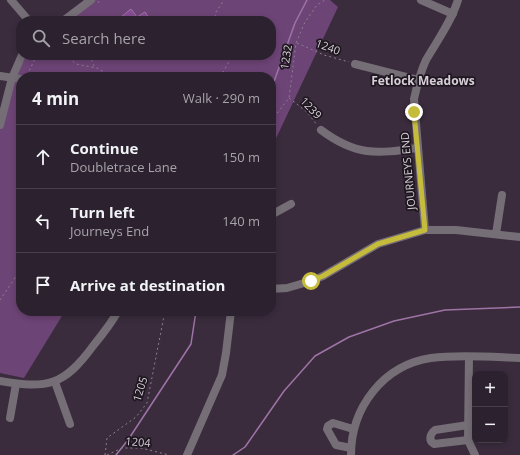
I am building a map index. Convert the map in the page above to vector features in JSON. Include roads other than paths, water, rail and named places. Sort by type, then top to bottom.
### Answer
[{"type":"street","points":[[11,0],[25,16]]},
{"type":"street","points":[[70,16],[91,0]]},
{"type":"street","points":[[421,0],[452,14]]},
{"type":"street","name":"JOURNEYS END","points":[[425,230],[414,99],[418,80],[426,62],[458,0]]},
{"type":"street","points":[[0,125],[12,78],[20,60]]},
{"type":"street","points":[[355,64],[418,80]]},
{"type":"street","points":[[0,76],[16,78]]},
{"type":"street","points":[[321,130],[338,142],[360,151],[370,152],[417,148]]},
{"type":"street","points":[[496,234],[502,195]]},
{"type":"street","points":[[276,212],[291,204]]},
{"type":"street","points":[[276,289],[287,288],[311,281],[323,276],[378,244],[425,230],[456,230],[520,237]]},
{"type":"street","points":[[0,381],[34,385],[55,382],[73,372],[80,365],[114,316]]},
{"type":"street","points":[[188,455],[222,375],[230,316]]},
{"type":"street","points":[[469,357],[468,440],[475,455]]},
{"type":"street","points":[[354,428],[333,423],[328,426],[327,430],[336,445],[351,451],[354,428],[358,414],[370,394],[387,378],[400,369],[415,362],[431,358],[520,358]]},
{"type":"street","points":[[55,382],[70,424]]},
{"type":"street","points":[[10,418],[16,384]]},
{"type":"street","points":[[468,426],[435,430],[431,433],[430,437],[431,442],[438,445],[468,440]]},
{"type":"waterway","points":[[276,76],[295,23],[307,0]]},
{"type":"waterway","points":[[233,455],[245,447],[284,391],[315,356],[349,337],[394,321],[445,310],[520,307]]},
{"type":"waterway","points":[[116,455],[128,440],[191,344],[195,316]]},
{"type":"district","name":"Fetlock Meadows","points":[[423,81]]}]
